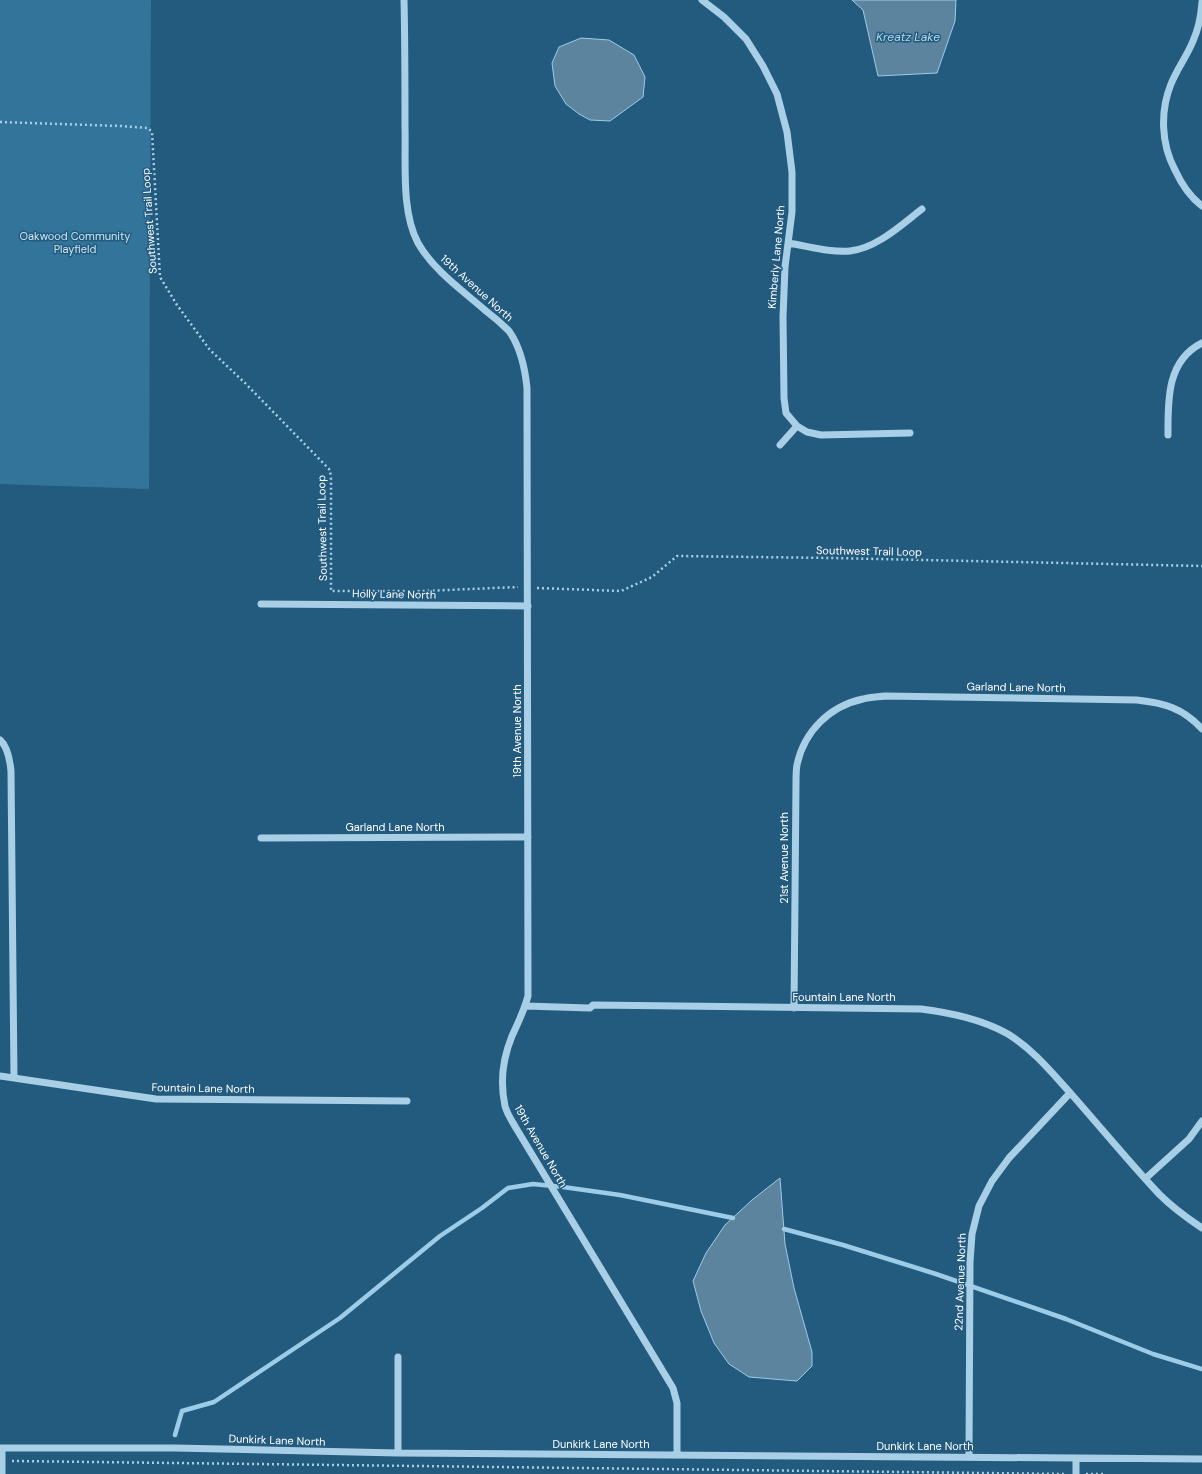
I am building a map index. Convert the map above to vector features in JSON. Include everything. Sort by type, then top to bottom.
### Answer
[{"type":"street","name":"19th Avenue North","points":[[404,0],[406,184],[410,224],[418,243],[430,261],[440,272],[495,318],[509,332],[519,349],[525,368],[527,388],[528,989],[522,1018],[512,1038],[505,1060],[502,1083],[506,1107],[516,1128],[673,1388],[677,1402],[677,1455]]},
{"type":"street","name":"Kimberly Lane North","points":[[702,0],[724,17],[746,39],[763,66],[777,94],[787,132],[792,172],[792,212],[785,267],[783,317],[784,398],[786,413],[796,426]]},
{"type":"street","points":[[1202,2],[1200,20],[1193,41],[1171,84],[1164,109],[1164,136],[1170,161],[1182,184],[1202,206]]},
{"type":"street","points":[[788,243],[832,250],[850,251],[867,246],[882,238],[922,209]]},
{"type":"street","points":[[1168,435],[1168,398],[1172,378],[1182,361],[1196,346],[1202,343]]},
{"type":"street","points":[[780,445],[796,426],[807,432],[821,435],[910,434]]},
{"type":"street","name":"Holly Lane North","points":[[261,604],[528,606]]},
{"type":"street","name":"Garland Lane North","points":[[824,717],[843,705],[863,699],[885,696],[1138,700],[1159,702],[1179,710],[1202,729]]},
{"type":"street","name":"21st Avenue North","points":[[794,1008],[797,764],[803,747],[812,730],[824,717]]},
{"type":"street","points":[[0,740],[9,756],[11,771],[14,1078]]},
{"type":"street","name":"Garland Lane North","points":[[261,838],[528,837]]},
{"type":"street","name":"Fountain Lane North","points":[[525,1006],[590,1008],[593,1005],[921,1008],[951,1013],[980,1022],[1007,1034],[1032,1052],[1054,1072],[1070,1093],[1146,1178]]},
{"type":"street","name":"Fountain Lane North","points":[[0,1076],[156,1099],[407,1101]]},
{"type":"street","name":"22nd Avenue North","points":[[969,1457],[970,1262],[972,1234],[979,1206],[992,1181],[1009,1158],[1070,1093]]},
{"type":"street","points":[[1202,1121],[1189,1139],[1146,1178],[1160,1195],[1181,1214],[1202,1228]]},
{"type":"street","points":[[398,1357],[398,1453]]},
{"type":"street","points":[[1,1448],[2,1474]]},
{"type":"street","name":"Dunkirk Lane North","points":[[1,1448],[175,1448],[398,1453],[1202,1459]]},
{"type":"street","points":[[1076,1458],[1076,1474]]},
{"type":"path","name":"Southwest Trail Loop","points":[[0,122],[121,126],[148,128],[152,132],[160,277],[177,305],[210,350],[245,383],[330,470],[331,591],[424,591],[518,588]]},
{"type":"path","name":"Southwest Trail Loop","points":[[546,588],[621,591],[652,577],[677,556],[1202,566]]},
{"type":"path","points":[[21,1461],[1058,1474]]},
{"type":"path","points":[[1091,1474],[1103,1474]]},
{"type":"green space","name":"Oakwood Community Playfield","points":[[0,0],[151,0],[149,489],[0,484]]},
{"type":"water","name":"Kreatz Lake","points":[[852,0],[956,0],[955,21],[937,73],[878,76],[863,10]]},
{"type":"water","points":[[581,38],[609,40],[634,55],[645,77],[643,97],[610,121],[590,120],[579,114],[566,104],[555,86],[552,63],[559,47]]},
{"type":"water","points":[[780,1178],[785,1244],[794,1288],[812,1352],[812,1366],[797,1381],[749,1377],[729,1364],[714,1343],[701,1311],[693,1281],[706,1253],[725,1225],[752,1200]]},
{"type":"waterway","points":[[175,1435],[182,1411],[214,1402],[340,1318],[440,1236],[482,1208],[508,1188],[533,1184],[563,1187],[620,1195],[733,1218]]},
{"type":"waterway","points":[[784,1229],[843,1245],[936,1274],[1066,1319],[1153,1354],[1202,1369]]}]
